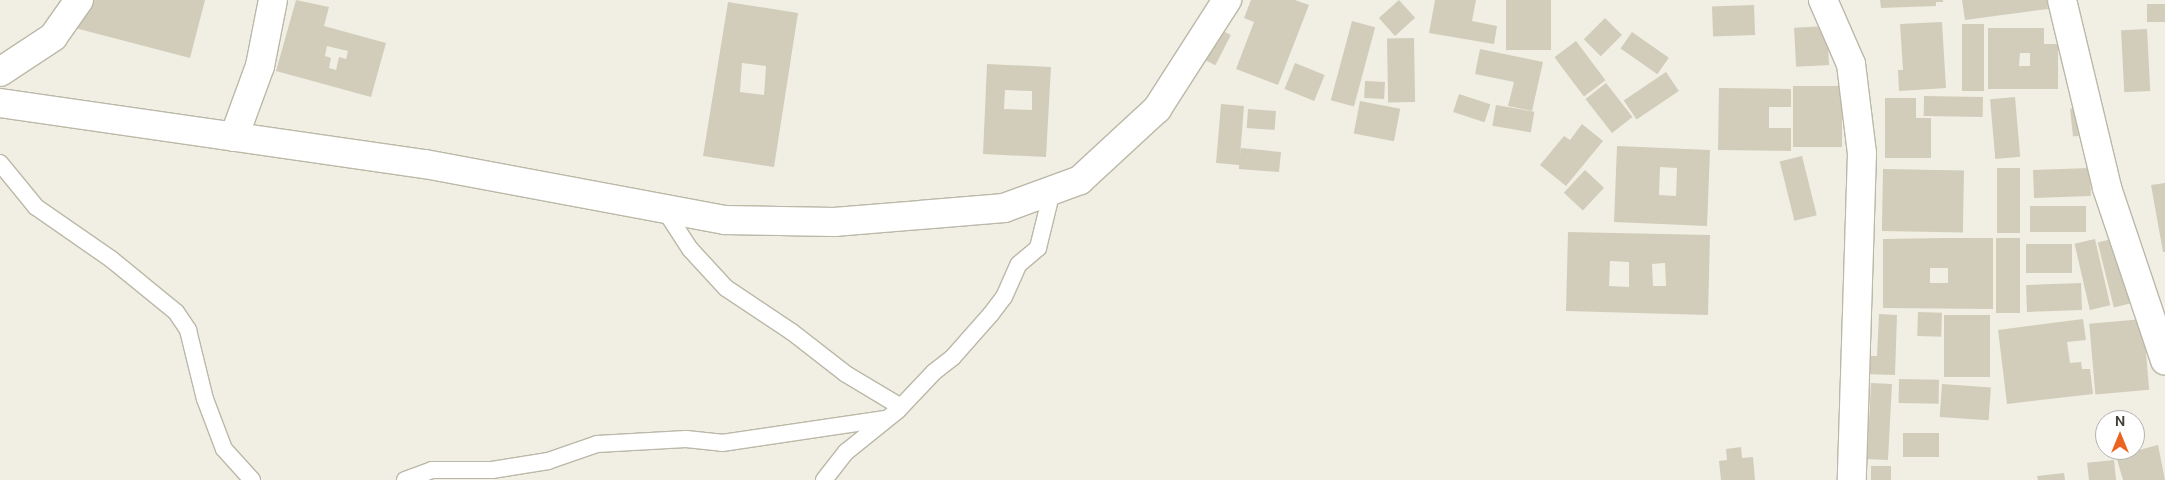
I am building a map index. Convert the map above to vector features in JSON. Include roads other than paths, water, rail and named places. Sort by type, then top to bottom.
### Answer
[{"type":"street","points":[[0,72],[53,37],[79,0]]},
{"type":"street","points":[[234,137],[260,66],[273,0]]},
{"type":"street","points":[[0,103],[425,164],[725,220],[834,222],[1004,208],[1080,180],[1157,109],[1227,0]]},
{"type":"street","points":[[1824,0],[1850,64],[1862,153],[1852,480]]},
{"type":"street","points":[[2062,0],[2107,188],[2165,360]]},
{"type":"lane","points":[[0,163],[36,207],[111,259],[176,312],[188,330],[206,399],[224,449],[252,480]]},
{"type":"lane","points":[[824,480],[846,452],[901,407],[934,372],[953,357],[1004,297],[1019,264],[1038,248],[1052,191]]},
{"type":"lane","points":[[664,209],[690,249],[726,288],[792,332],[846,374],[901,407]]},
{"type":"lane","points":[[405,480],[432,470],[492,470],[548,461],[597,444],[686,439],[722,443],[885,419]]}]
